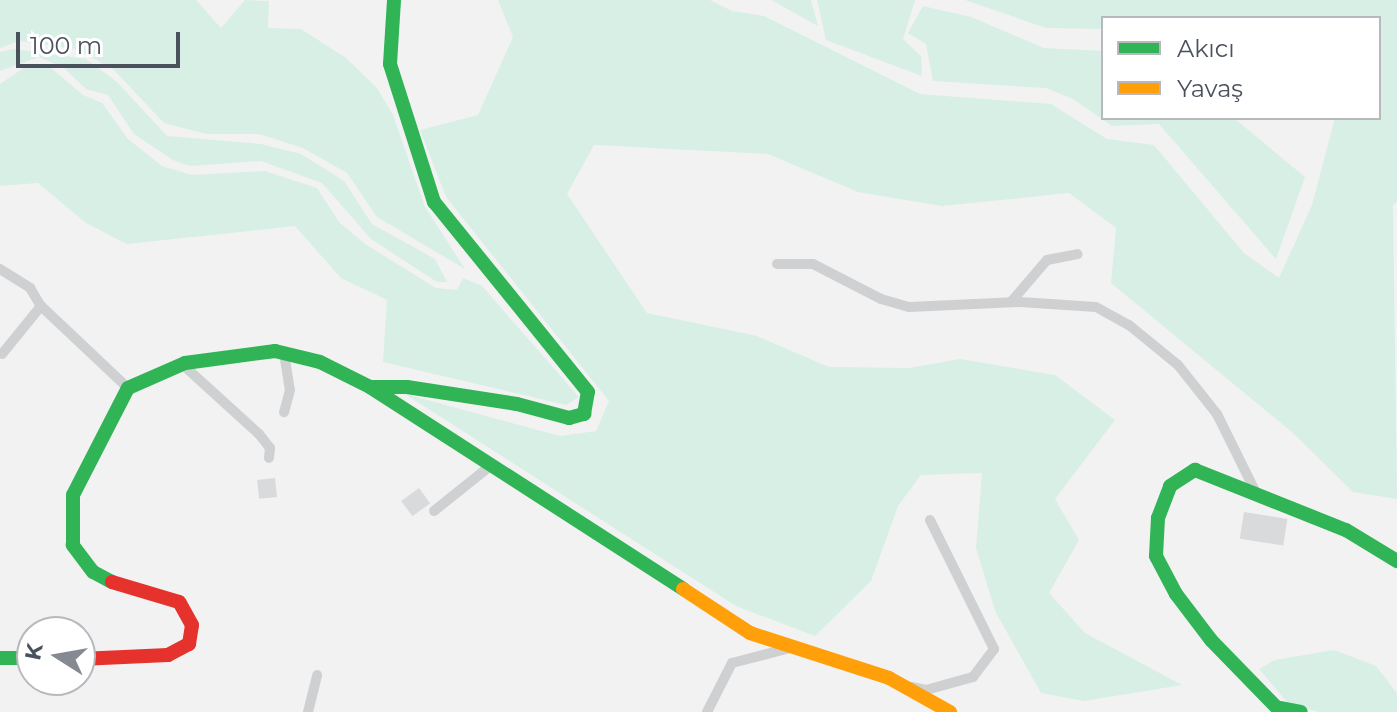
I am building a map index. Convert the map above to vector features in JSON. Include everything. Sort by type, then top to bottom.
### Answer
[{"type":"street","points":[[370,387],[407,387],[502,401],[569,418],[584,414],[588,392],[434,202],[390,64],[394,0]]},
{"type":"street","points":[[1011,302],[1047,260],[1077,254]]},
{"type":"street","points":[[777,264],[813,264],[881,299],[909,307],[1011,302],[1096,307],[1129,325],[1178,365],[1217,414],[1256,493]]},
{"type":"street","points":[[0,269],[30,288],[41,306],[128,388]]},
{"type":"street","points":[[2,354],[41,306]]},
{"type":"street","points":[[284,353],[290,390],[284,412]]},
{"type":"street","points":[[96,658],[168,655],[189,644],[192,625],[179,602],[127,589],[93,572],[73,545],[73,495],[128,388],[182,364],[284,353],[320,362],[370,387],[489,467],[750,633],[926,690],[962,681],[986,665],[994,649],[930,520]]},
{"type":"street","points":[[182,364],[259,434],[270,448],[269,458]]},
{"type":"street","points":[[434,511],[489,467]]},
{"type":"street","points":[[1301,712],[1281,710],[1211,640],[1176,594],[1156,556],[1158,518],[1170,486],[1195,470],[1346,530],[1397,561]]},
{"type":"street","points":[[707,712],[732,663],[772,650],[796,648]]},
{"type":"street","points":[[308,712],[317,675]]},
{"type":"street","points":[[899,683],[950,712]]},
{"type":"green space","points":[[0,0],[196,0],[221,28],[245,0],[269,1],[268,28],[301,29],[346,58],[377,88],[393,115],[425,207],[465,269],[377,217],[347,173],[303,148],[259,134],[206,134],[164,123],[114,70],[76,49],[19,41],[0,48]]},
{"type":"green space","points":[[498,0],[710,0],[732,11],[764,16],[920,94],[1051,104],[1107,139],[1154,145],[1244,253],[1279,278],[1312,205],[1334,120],[1381,120],[1381,16],[1101,16],[1101,29],[1046,28],[965,0],[1397,0],[1397,202],[1393,205],[1397,499],[1353,492],[1293,433],[1111,283],[1116,228],[1069,193],[942,206],[858,192],[768,154],[594,145],[567,194],[647,313],[757,336],[829,367],[909,368],[960,359],[1055,375],[1115,420],[1055,499],[1079,540],[1049,593],[1085,633],[1182,685],[1084,701],[1041,693],[995,611],[976,548],[982,473],[921,475],[898,506],[871,581],[815,636],[736,606],[405,394],[560,436],[596,431],[609,401],[446,197],[420,130],[478,115],[513,37]]},
{"type":"green space","points":[[771,0],[811,0],[818,26]]},
{"type":"green space","points":[[817,0],[915,0],[903,39],[921,56],[922,76],[826,40]]},
{"type":"green space","points":[[923,6],[971,17],[1044,48],[1101,51],[1101,118],[1073,99],[1046,88],[933,81],[926,44],[908,33]]},
{"type":"green space","points":[[14,49],[86,59],[116,81],[167,136],[261,144],[301,154],[344,181],[372,224],[435,259],[447,282],[437,282],[371,239],[322,183],[261,161],[190,166],[173,160],[134,134],[108,95],[86,89],[64,68],[39,57],[0,71],[0,52]]},
{"type":"green space","points":[[25,67],[51,68],[83,95],[102,103],[128,139],[162,166],[192,175],[265,171],[317,188],[339,222],[365,244],[436,288],[457,290],[463,278],[482,286],[579,397],[566,405],[383,362],[387,300],[341,278],[295,226],[127,244],[86,223],[38,183],[0,186],[0,84]]},
{"type":"green space","points":[[1103,120],[1236,120],[1305,177],[1276,259],[1159,124],[1112,126]]},
{"type":"green space","points":[[1334,650],[1376,666],[1397,693],[1397,712],[1319,712],[1288,703],[1259,669],[1275,660]]},
{"type":"building","points":[[275,478],[277,497],[259,499],[257,480]]},
{"type":"building","points":[[419,488],[430,503],[412,516],[401,501]]},
{"type":"building","points":[[1244,512],[1287,519],[1283,546],[1240,539]]},
{"type":"traffic: fast","points":[[371,387],[407,387],[517,404],[569,418],[584,414],[588,392],[434,202],[390,64],[394,0]]},
{"type":"traffic: fast","points":[[112,582],[93,572],[73,545],[73,495],[128,388],[185,363],[275,351],[320,362],[370,387],[683,589]]},
{"type":"traffic: fast","points":[[1281,712],[1211,640],[1176,594],[1156,556],[1158,518],[1170,486],[1195,470],[1346,530],[1397,561]]},
{"type":"traffic: fast","points":[[0,658],[16,658]]},
{"type":"traffic: fast","points":[[1281,708],[1301,712]]},
{"type":"traffic: slow","points":[[683,589],[750,633],[889,678],[950,712]]},
{"type":"traffic: jam","points":[[96,658],[168,655],[189,644],[192,625],[179,602],[112,582]]}]
